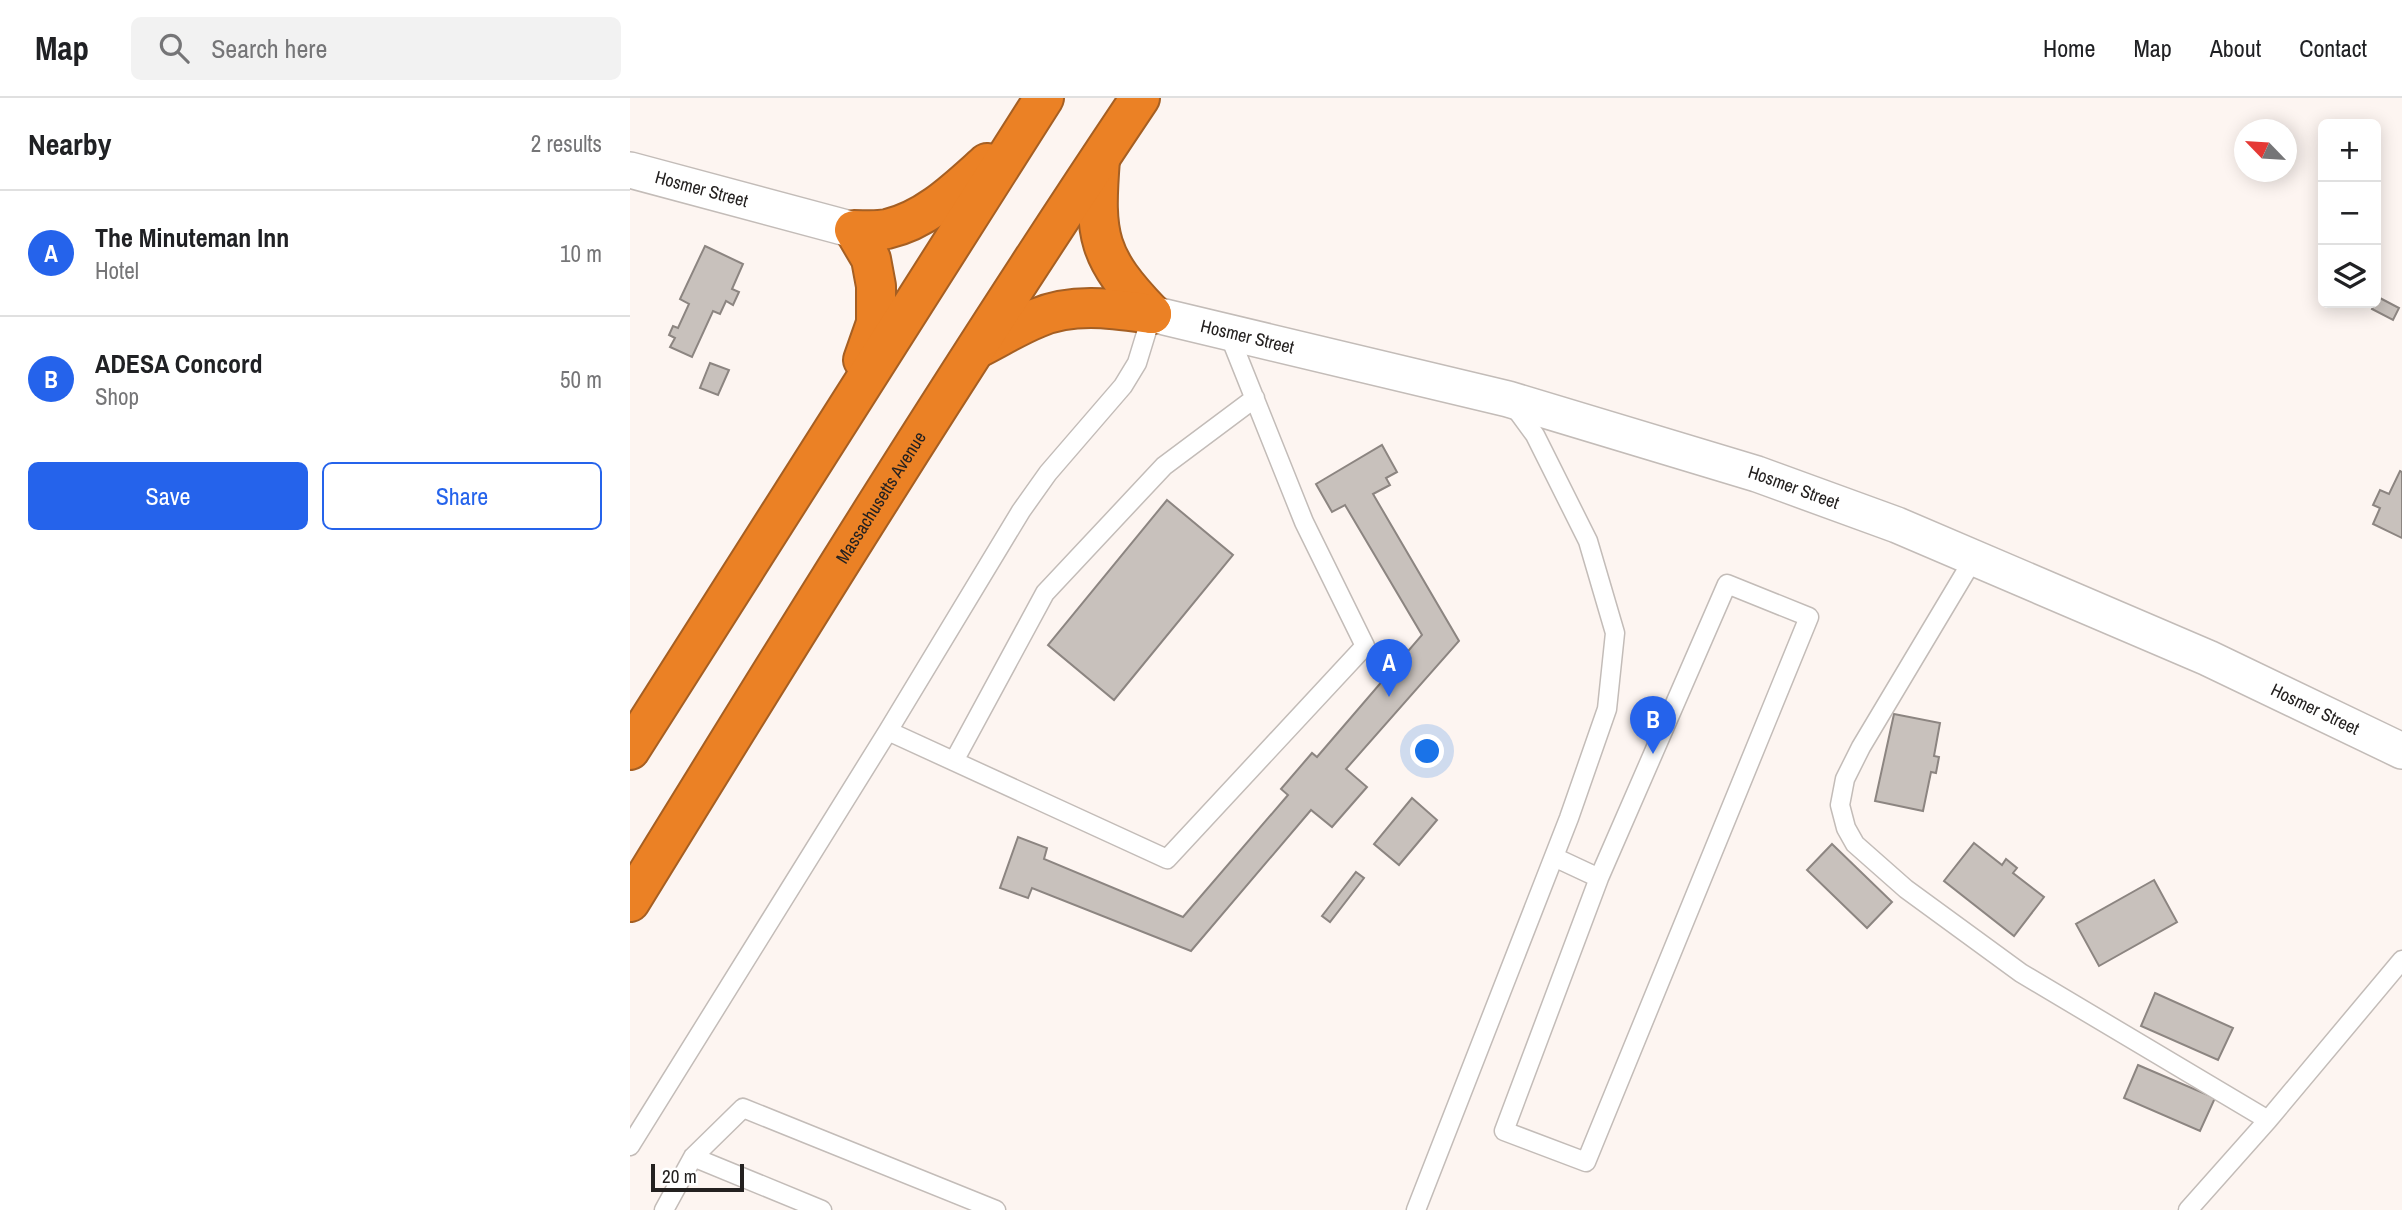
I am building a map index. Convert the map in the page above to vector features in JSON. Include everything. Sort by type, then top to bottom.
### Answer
[{"type":"highway","name":"Massachusetts Avenue","points":[[630,902],[753,702],[1140,98]]},
{"type":"highway","points":[[845,408],[876,323],[876,286],[871,259],[854,230],[887,229],[916,217],[950,196],[1034,113]]},
{"type":"highway","points":[[630,750],[1034,113]]},
{"type":"highway","points":[[1100,158],[1097,206],[1099,233],[1112,267],[1152,314]]},
{"type":"highway","points":[[977,349],[1038,317],[1069,309],[1109,308],[1152,314]]},
{"type":"street","name":"Hosmer Street","points":[[630,170],[854,230]]},
{"type":"street","name":"Hosmer Street","points":[[1152,314],[1508,398],[1757,474],[1897,525],[2208,658],[2402,751]]},
{"type":"lane","points":[[630,1146],[1021,511],[1048,473],[1123,386],[1137,363],[1152,314]]},
{"type":"lane","points":[[888,731],[1167,859],[1365,646],[1304,522],[1228,332]]},
{"type":"lane","points":[[954,761],[1045,593],[1164,466],[1255,398]]},
{"type":"lane","points":[[1416,1210],[1554,857],[1607,709],[1615,633],[1588,541],[1535,435],[1508,398]]},
{"type":"lane","points":[[1974,558],[1861,747],[1845,779],[1840,805],[1846,828],[1855,844],[1906,889],[2021,973],[2268,1120]]},
{"type":"lane","points":[[1727,584],[1810,617],[1587,1162],[1504,1131],[1599,878],[1727,584]]},
{"type":"lane","points":[[1554,857],[1599,878]]},
{"type":"lane","points":[[2188,1210],[2268,1120],[2402,960]]},
{"type":"lane","points":[[664,1210],[693,1157],[743,1108],[996,1210]]},
{"type":"lane","points":[[693,1157],[822,1210]]},
{"type":"building","points":[[705,246],[743,264],[732,289],[739,292],[733,305],[726,301],[720,314],[713,311],[692,357],[670,347],[675,338],[669,335],[673,326],[678,328],[689,304],[680,299]]},
{"type":"building","points":[[2381,299],[2399,308],[2393,320],[2372,309],[2381,308]]},
{"type":"building","points":[[710,363],[729,370],[718,395],[700,388]]},
{"type":"building","points":[[1382,445],[1397,472],[1386,478],[1390,485],[1373,494],[1459,641],[1346,769],[1367,787],[1332,827],[1311,810],[1191,951],[1032,888],[1028,898],[1000,888],[1018,837],[1047,848],[1044,859],[1183,917],[1288,795],[1281,789],[1312,753],[1317,757],[1422,635],[1345,505],[1332,512],[1316,484]]},
{"type":"building","points":[[2400,471],[2402,538],[2373,524],[2380,508],[2373,505],[2380,490],[2389,494]]},
{"type":"building","points":[[1167,500],[1233,555],[1114,700],[1048,645]]},
{"type":"building","points":[[1894,714],[1940,723],[1934,756],[1939,757],[1936,773],[1931,772],[1923,811],[1875,801]]},
{"type":"building","points":[[1412,798],[1437,820],[1399,865],[1374,844]]},
{"type":"building","points":[[1974,843],[2002,865],[2006,859],[2017,868],[2013,873],[2044,897],[2014,936],[1944,881]]},
{"type":"building","points":[[1832,844],[1892,902],[1867,928],[1807,870]]},
{"type":"building","points":[[1356,872],[1364,878],[1330,922],[1322,916]]},
{"type":"building","points":[[2154,880],[2177,922],[2099,966],[2076,924]]},
{"type":"building","points":[[2155,993],[2233,1028],[2218,1060],[2141,1026]]},
{"type":"building","points":[[2138,1065],[2215,1098],[2200,1131],[2124,1098]]},
{"type":"place","name":"The Minuteman Inn","points":[[1389,697]]},
{"type":"place","name":"ADESA Concord","points":[[1653,754]]}]
